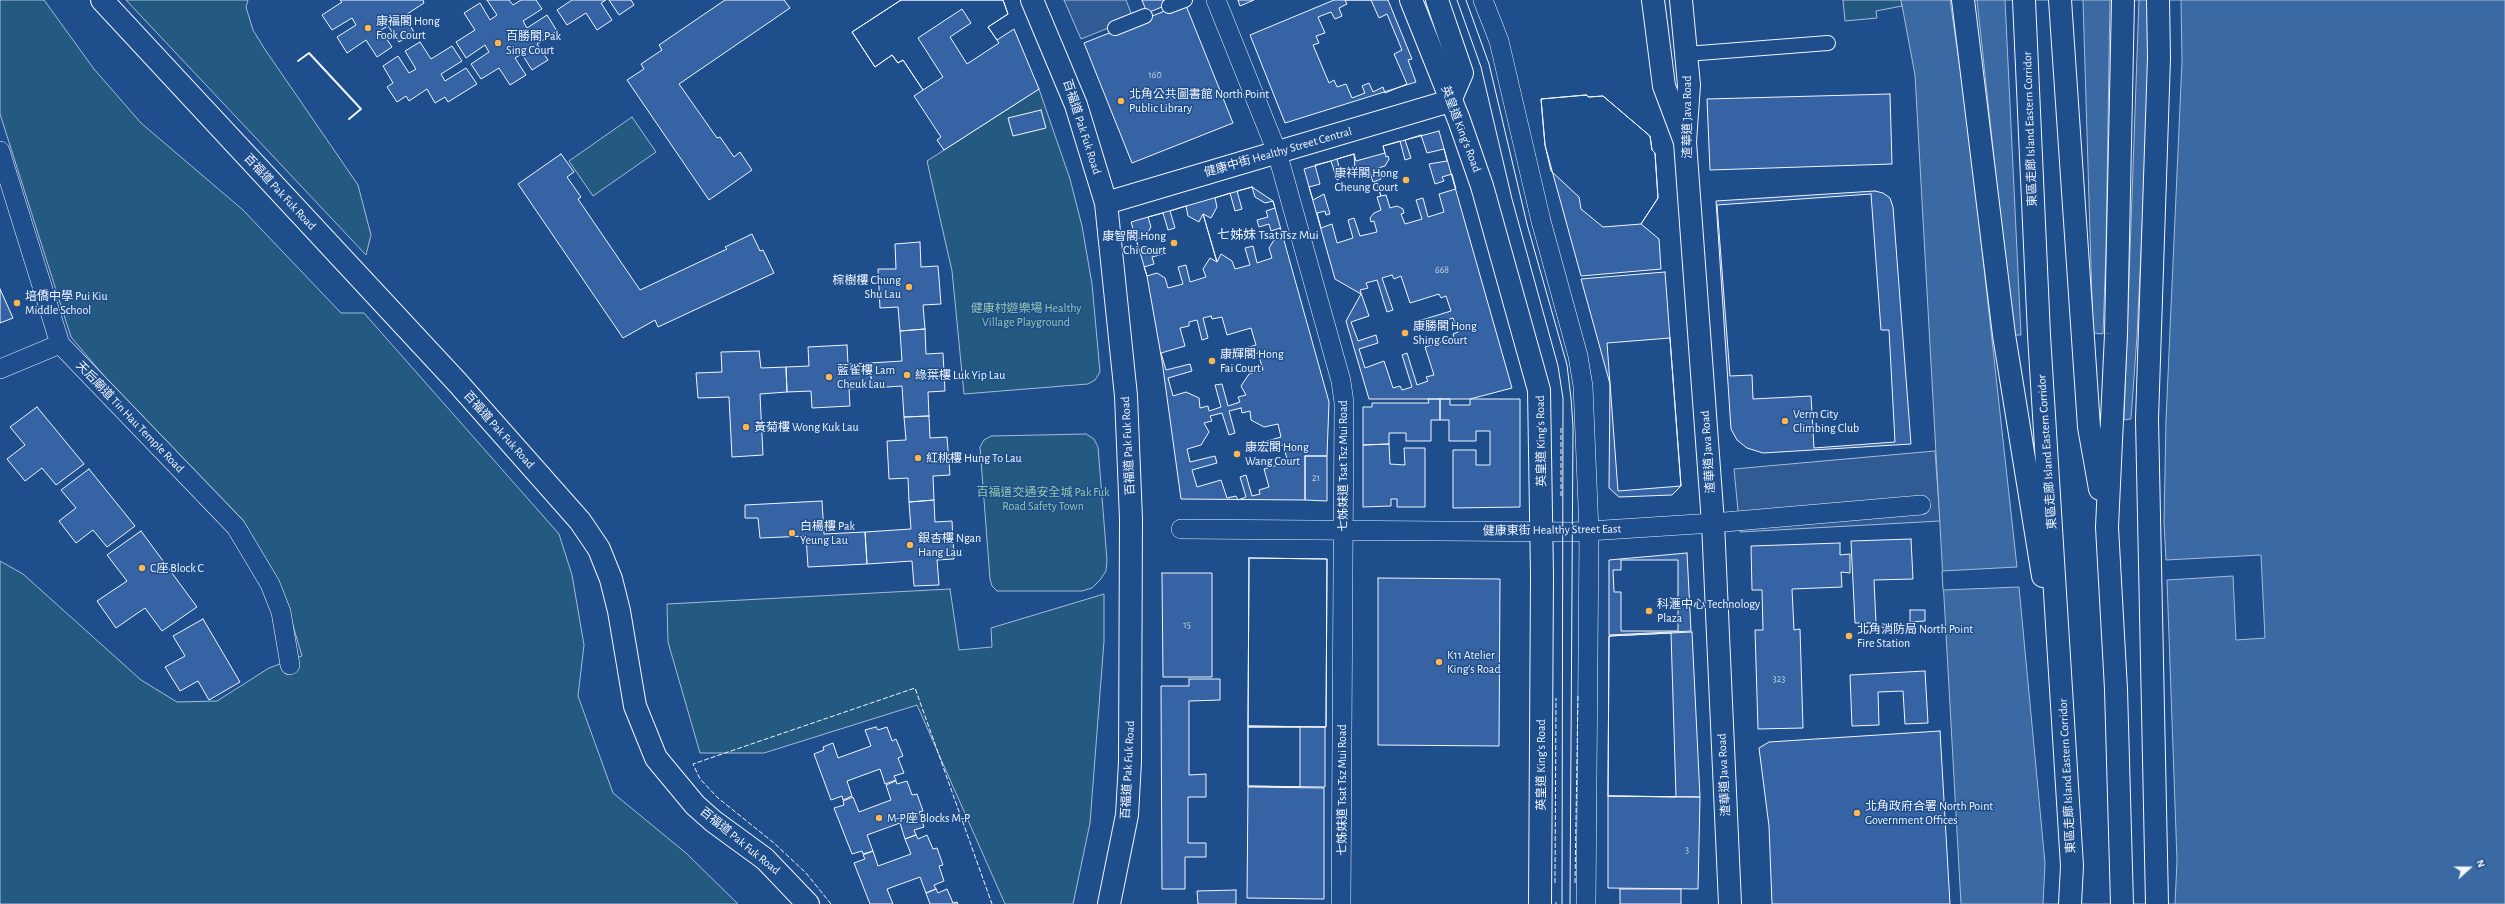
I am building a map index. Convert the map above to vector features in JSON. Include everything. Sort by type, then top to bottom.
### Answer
[{"type":"main road","name":"百福道 Pak Fuk Road","points":[[102,0],[457,382],[567,504],[599,549],[616,594],[631,687],[641,726],[656,758],[679,788],[713,821],[765,859],[808,904]]},
{"type":"main road","name":"百福道 Pak Fuk Road","points":[[1032,0],[1073,98],[1106,203],[1126,396],[1132,519],[1129,788],[1122,844],[1109,904]]},
{"type":"main road","name":"英皇道 King's Road","points":[[1411,0],[1482,186],[1540,390],[1542,532],[1540,904]]},
{"type":"main road","points":[[1437,0],[1462,72],[1450,101]]},
{"type":"main road","points":[[1653,0],[1664,86],[1685,142]]},
{"type":"main road","name":"渣華道 Java Road","points":[[1681,0],[1689,85],[1685,142],[1713,523],[1730,904]]},
{"type":"main road","points":[[1963,0],[2004,335],[2062,694]]},
{"type":"main road","name":"東區走廊 Island Eastern Corridor","points":[[2024,0],[2039,335],[2072,866],[2070,904]]},
{"type":"main road","points":[[2060,0],[2089,427],[2107,527]]},
{"type":"main road","points":[[2122,904],[2116,689],[2107,527],[2116,334],[2123,0]]},
{"type":"main road","points":[[2157,904],[2147,419],[2159,58],[2158,0]]},
{"type":"main road","name":"健康中街 Healthy Street Central","points":[[1106,203],[1450,101]]},
{"type":"street","points":[[1169,6],[1185,0]]},
{"type":"street","name":"七姊妹道 Tsat Tsz Mui Road","points":[[1216,0],[1277,152],[1341,381],[1345,426],[1341,904]]},
{"type":"street","points":[[1483,0],[1499,41],[1541,221],[1578,356],[1583,386],[1589,530],[1586,904]]},
{"type":"street","points":[[1115,28],[1145,16]]},
{"type":"street","points":[[1686,54],[1828,43]]},
{"type":"street","name":"天后廟道 Tin Hau Temple Road","points":[[0,151],[60,344],[236,527],[270,584],[280,612],[290,665]]},
{"type":"street","points":[[0,369],[60,344]]},
{"type":"street","name":"健康東街 Healthy Street East","points":[[1181,528],[1542,532],[1713,523],[1921,505]]},
{"type":"green space","points":[[0,0],[44,0],[94,69],[141,123],[243,210],[341,313],[364,313],[559,534],[572,575],[584,645],[578,696],[613,793],[686,853],[738,904],[0,904],[0,561],[23,574],[141,680],[177,702],[217,701],[269,668],[302,656],[291,619],[270,572],[71,337],[0,114]]},
{"type":"green space","points":[[126,0],[248,0],[246,7],[253,30],[358,185],[371,235],[366,255]]},
{"type":"green space","points":[[1843,0],[1901,0],[1902,6],[1876,11],[1877,18],[1845,21]]},
{"type":"green space","name":"健康村遊樂場 Healthy Village Playground","points":[[1039,89],[1070,179],[1082,226],[1092,284],[1100,372],[1095,380],[1088,384],[964,394],[952,271],[927,161]]},
{"type":"green space","points":[[632,117],[656,152],[593,196],[569,161]]},
{"type":"green space","name":"百福道交通安全城 Pak Fuk Road Safety Town","points":[[1086,434],[1094,439],[1098,447],[1107,560],[1106,571],[1092,588],[1082,591],[997,591],[992,586],[990,579],[980,447],[984,440],[991,436]]},
{"type":"green space","points":[[950,589],[959,650],[992,647],[991,628],[1104,594],[1104,641],[1090,823],[1073,904],[1005,904],[917,705],[764,753],[700,753],[668,642],[667,604]]},
{"type":"shaded area","points":[[1064,0],[1126,0],[1133,18],[1081,39]]},
{"type":"shaded area","points":[[1901,0],[2505,0],[2505,904],[1961,904],[1915,75]]},
{"type":"shaded area","points":[[1935,451],[1940,521],[1740,532],[1734,469]]},
{"type":"pier","points":[[1950,0],[1977,0],[2013,335],[2021,335],[2005,0],[2083,0],[2093,333],[2103,334],[2106,249],[2110,0],[2139,0],[2124,420],[2131,419],[2137,336],[2150,63],[2147,0],[2181,0],[2182,61],[2166,420],[2164,522],[2166,560],[2261,555],[2265,638],[2236,640],[2233,576],[2167,580],[2177,861],[2175,904],[2043,904],[2045,863],[2019,587],[1943,590],[1942,571],[2017,567],[1968,122]]},
{"type":"building","name":"康福閣 Hong Fook Court","points":[[340,0],[423,0],[424,3],[404,16],[414,32],[399,42],[388,26],[381,30],[392,47],[377,57],[366,40],[347,53],[337,37],[356,25],[352,18],[332,30],[322,15],[342,2]]},
{"type":"building","name":"百勝閣 Pak Sing Court","points":[[487,0],[509,0],[513,5],[521,0],[536,0],[542,9],[523,21],[527,28],[547,15],[557,31],[537,44],[548,60],[532,70],[522,54],[515,58],[526,75],[510,85],[499,68],[481,79],[471,64],[489,52],[485,45],[466,58],[456,42],[475,30],[464,13],[480,3],[490,20],[497,15]]},
{"type":"building","points":[[572,0],[606,0],[601,3],[612,20],[597,30],[586,13],[567,25],[557,10]]},
{"type":"building","points":[[609,0],[631,0],[634,5],[619,15]]},
{"type":"building","points":[[725,0],[784,0],[790,8],[679,84],[717,138],[720,137],[734,157],[740,152],[752,170],[709,200],[627,80],[644,69],[641,64],[662,50],[659,45]]},
{"type":"building","points":[[901,0],[1003,0],[1008,14],[988,27],[997,40],[1014,29],[1039,89],[944,150],[937,140],[941,137],[914,96],[923,90],[903,60],[898,63],[892,55],[875,67],[852,32]]},
{"type":"building","points":[[901,0],[1003,0],[1008,14],[988,27],[999,43],[967,64],[950,37],[971,23],[962,9],[918,38],[943,77],[923,90],[903,60],[898,63],[892,55],[875,67],[852,32]]},
{"type":"building","points":[[1142,0],[1179,0],[1147,13]]},
{"type":"building","points":[[1238,0],[1254,0],[1240,6]]},
{"type":"building","points":[[1334,0],[1388,0],[1412,59],[1408,60],[1416,82],[1285,123],[1250,35]]},
{"type":"building","points":[[1345,0],[1371,0],[1379,18],[1387,14],[1402,50],[1394,54],[1407,84],[1385,93],[1383,87],[1373,92],[1369,83],[1362,86],[1365,93],[1352,98],[1346,84],[1337,87],[1334,80],[1329,83],[1313,45],[1319,43],[1316,36],[1325,33],[1318,17],[1331,12],[1335,19],[1342,16],[1339,8],[1347,4]]},
{"type":"building","points":[[1185,3],[1233,123],[1132,163],[1084,43]]},
{"type":"building","points":[[420,42],[431,59],[452,46],[462,61],[441,74],[445,81],[466,68],[477,84],[448,102],[445,97],[435,103],[427,89],[409,101],[406,96],[397,102],[387,87],[393,83],[383,66],[398,56],[409,73],[416,69],[405,51]]},
{"type":"building","points":[[1890,94],[1892,164],[1710,170],[1707,99]]},
{"type":"building","points":[[1586,95],[1589,97],[1603,96],[1650,136],[1652,150],[1655,153],[1658,198],[1641,224],[1603,227],[1581,209],[1579,197],[1551,171],[1545,145],[1541,99]]},
{"type":"building","points":[[1586,95],[1589,97],[1603,96],[1650,136],[1652,150],[1655,153],[1658,198],[1641,224],[1659,239],[1661,269],[1581,276],[1545,145],[1541,99]]},
{"type":"building","points":[[1041,110],[1046,128],[1013,136],[1008,118]]},
{"type":"building","points":[[1439,131],[1512,388],[1470,399],[1369,399],[1346,321],[1361,294],[1335,279],[1304,169],[1354,154],[1356,161],[1385,153],[1383,146]]},
{"type":"building","name":"康祥閣 Hong Cheung Court","points":[[1421,135],[1427,153],[1444,149],[1447,161],[1429,164],[1435,184],[1444,181],[1442,177],[1452,174],[1456,189],[1439,194],[1444,212],[1428,217],[1423,198],[1416,200],[1422,219],[1405,224],[1401,214],[1404,213],[1403,209],[1397,206],[1390,208],[1386,195],[1381,196],[1376,181],[1381,179],[1378,168],[1385,166],[1389,159],[1388,156],[1386,157],[1383,146],[1400,141],[1405,160],[1411,158],[1405,140]]},
{"type":"building","points":[[561,154],[574,172],[567,177],[581,197],[578,199],[640,290],[727,249],[725,247],[752,234],[760,251],[763,250],[774,273],[658,327],[655,320],[623,338],[518,184]]},
{"type":"building","points":[[1354,154],[1355,169],[1362,172],[1369,170],[1373,182],[1376,181],[1381,196],[1377,197],[1381,210],[1374,213],[1370,218],[1371,222],[1374,221],[1377,232],[1360,236],[1354,218],[1348,220],[1353,238],[1337,243],[1332,224],[1321,228],[1317,213],[1325,211],[1326,215],[1330,214],[1324,194],[1313,200],[1309,187],[1320,184],[1315,165],[1331,161],[1337,180],[1342,178],[1337,159]]},
{"type":"building","points":[[1252,187],[1255,197],[1265,203],[1273,201],[1275,208],[1266,211],[1268,217],[1257,220],[1259,227],[1269,224],[1271,231],[1280,228],[1282,238],[1274,240],[1269,248],[1272,258],[1257,263],[1253,246],[1245,248],[1250,265],[1235,269],[1232,261],[1221,254],[1217,262],[1203,214],[1211,218],[1217,207],[1215,198],[1230,193],[1235,211],[1242,209],[1237,191]]},
{"type":"building","points":[[1252,187],[1273,201],[1329,402],[1327,456],[1305,456],[1305,500],[1181,499],[1162,361],[1147,276],[1131,222]]},
{"type":"building","points":[[1875,191],[1883,193],[1890,198],[1893,207],[1911,444],[1763,453],[1747,448],[1737,440],[1731,429],[1716,201]]},
{"type":"building","points":[[1871,194],[1881,330],[1889,330],[1895,442],[1814,448],[1811,396],[1753,399],[1752,375],[1730,376],[1717,205]]},
{"type":"building","name":"康智閣 Hong Chi Court","points":[[1186,206],[1188,216],[1199,222],[1203,214],[1217,262],[1210,258],[1203,269],[1206,277],[1190,282],[1186,265],[1178,267],[1183,284],[1168,288],[1165,278],[1157,273],[1147,276],[1144,267],[1154,264],[1152,257],[1163,254],[1160,247],[1149,250],[1149,247],[1139,250],[1136,239],[1145,237],[1151,227],[1148,217],[1163,213],[1168,230],[1175,228],[1170,211]]},
{"type":"building","name":"棕樹樓 Chung Shu Lau","points":[[920,242],[921,267],[938,266],[941,304],[923,305],[925,329],[900,331],[898,307],[880,308],[878,269],[896,269],[895,244]]},
{"type":"building","points":[[1665,272],[1681,486],[1672,495],[1619,497],[1609,488],[1610,384],[1581,279]]},
{"type":"building","name":"康勝閣 Hong Shing Court","points":[[1392,275],[1394,279],[1401,276],[1410,303],[1439,294],[1441,298],[1446,296],[1451,311],[1415,322],[1418,329],[1453,318],[1458,332],[1453,334],[1454,338],[1425,347],[1434,375],[1426,377],[1428,381],[1417,385],[1407,353],[1402,355],[1412,387],[1402,390],[1400,386],[1393,388],[1384,361],[1365,368],[1359,349],[1378,343],[1376,335],[1358,341],[1351,322],[1369,316],[1360,290],[1368,288],[1366,283],[1377,280],[1387,312],[1393,310],[1382,278]]},
{"type":"building","points":[[0,289],[13,318],[0,323]]},
{"type":"building","name":"康輝閣 Hong Fai Court","points":[[1211,316],[1212,319],[1222,317],[1227,335],[1251,328],[1256,345],[1232,352],[1234,359],[1258,353],[1263,370],[1249,374],[1241,386],[1246,395],[1238,397],[1240,402],[1228,406],[1222,384],[1215,385],[1221,407],[1209,411],[1208,406],[1200,408],[1199,398],[1186,392],[1173,396],[1168,378],[1192,371],[1190,364],[1166,370],[1161,353],[1185,346],[1180,328],[1189,326],[1189,322],[1197,320],[1202,340],[1208,338],[1203,318]]},
{"type":"building","name":"綠葉樓 Luk Yip Lau","points":[[925,329],[926,354],[943,353],[945,391],[928,392],[929,416],[904,417],[902,386],[872,388],[870,363],[902,361],[900,331]]},
{"type":"building","points":[[1670,338],[1681,486],[1618,491],[1607,343]]},
{"type":"building","name":"藍雀樓 Lam Cheuk Lau","points":[[847,345],[848,364],[870,363],[872,388],[849,389],[850,406],[812,408],[811,391],[787,392],[786,367],[809,366],[808,347]]},
{"type":"building","name":"黃菊樓 Wong Kuk Lau","points":[[759,351],[761,368],[786,367],[787,392],[760,394],[763,455],[732,457],[729,397],[698,398],[696,373],[722,372],[721,352]]},
{"type":"building","points":[[1428,399],[1440,399],[1440,420],[1431,420],[1431,441],[1406,441],[1406,433],[1389,433],[1389,444],[1363,445],[1363,407],[1372,407],[1372,403],[1429,403]]},
{"type":"building","points":[[1440,399],[1450,399],[1450,405],[1470,405],[1470,399],[1520,399],[1520,507],[1453,508],[1453,450],[1476,450],[1476,465],[1490,465],[1490,431],[1476,431],[1476,441],[1449,441],[1449,420],[1440,420]]},
{"type":"building","points":[[37,407],[84,464],[56,485],[42,468],[25,481],[7,459],[25,445],[10,427]]},
{"type":"building","name":"康宏閣 Hong Wang Court","points":[[1241,408],[1242,413],[1250,411],[1251,420],[1264,427],[1278,424],[1281,437],[1257,444],[1259,452],[1283,445],[1288,462],[1264,469],[1269,487],[1259,490],[1260,494],[1252,496],[1246,475],[1240,477],[1246,497],[1238,500],[1236,496],[1227,498],[1221,480],[1197,487],[1192,470],[1217,463],[1215,456],[1190,462],[1187,449],[1201,445],[1209,432],[1204,423],[1212,421],[1210,416],[1222,413],[1229,435],[1235,433],[1229,411]]},
{"type":"building","name":"紅桃樓 Hung To Lau","points":[[929,416],[930,438],[947,437],[950,475],[933,476],[934,500],[909,502],[908,478],[889,479],[887,441],[906,440],[904,417]]},
{"type":"building","points":[[1389,444],[1390,464],[1405,465],[1404,448],[1425,448],[1425,507],[1397,507],[1397,499],[1391,499],[1391,506],[1363,507],[1363,445]]},
{"type":"building","points":[[1305,456],[1327,456],[1327,501],[1305,500]]},
{"type":"building","points":[[89,469],[135,526],[107,547],[93,530],[76,543],[59,521],[76,508],[61,490]]},
{"type":"building","name":"銀杏樓 Ngan Hang Lau","points":[[934,500],[935,522],[952,521],[954,559],[937,560],[939,585],[914,586],[912,561],[867,564],[865,532],[911,529],[909,502]]},
{"type":"building","name":"白楊樓 Pak Yeung Lau","points":[[822,501],[824,534],[865,532],[867,564],[808,567],[806,536],[760,538],[758,518],[745,518],[745,505]]},
{"type":"building","name":"C座 Block C","points":[[141,531],[197,607],[162,631],[145,608],[116,628],[97,601],[127,581],[107,555]]},
{"type":"building","points":[[1911,539],[1913,579],[1874,580],[1876,623],[1855,623],[1851,541]]},
{"type":"building","points":[[1840,543],[1840,555],[1850,554],[1850,573],[1841,572],[1842,587],[1792,589],[1794,630],[1800,629],[1803,728],[1758,729],[1755,630],[1763,630],[1762,590],[1752,590],[1751,546]]},
{"type":"building","name":"科滙中心 Technology Plaza","points":[[1687,553],[1691,631],[1609,635],[1609,560]]},
{"type":"building","points":[[1249,558],[1327,559],[1326,727],[1248,726]]},
{"type":"building","points":[[1249,558],[1327,559],[1326,727],[1248,726]]},
{"type":"building","name":"科滙中心 Technology Plaza","points":[[1621,560],[1678,560],[1678,631],[1621,631],[1621,592],[1614,592],[1613,570],[1621,570]]},
{"type":"building","points":[[1162,573],[1212,573],[1212,677],[1163,677]]},
{"type":"building","name":"K11 Atelier King’s Road","points":[[1378,578],[1500,579],[1499,746],[1378,745]]},
{"type":"building","points":[[1910,610],[1925,610],[1925,621],[1910,622]]},
{"type":"building","points":[[203,619],[240,682],[209,700],[198,681],[180,691],[165,667],[185,656],[173,636]]},
{"type":"building","points":[[1692,632],[1700,797],[1608,796],[1609,636]]},
{"type":"building","points":[[1671,633],[1676,797],[1608,796],[1609,636]]},
{"type":"building","points":[[1925,671],[1928,723],[1905,724],[1903,691],[1878,692],[1879,725],[1852,726],[1850,675]]},
{"type":"building","points":[[1189,679],[1220,679],[1220,700],[1189,701],[1189,775],[1206,774],[1206,797],[1188,797],[1188,843],[1206,843],[1206,857],[1185,857],[1185,889],[1162,889],[1161,686],[1189,686]]},
{"type":"building","points":[[876,727],[878,730],[887,727],[892,741],[896,739],[903,756],[898,758],[904,773],[894,776],[896,780],[885,784],[880,769],[847,781],[852,796],[843,800],[842,796],[831,800],[814,754],[824,750],[823,747],[833,743],[838,758],[871,746],[865,730]]},
{"type":"building","points":[[1248,727],[1300,727],[1300,787],[1248,786]]},
{"type":"building","points":[[1248,727],[1325,727],[1325,787],[1248,786]]},
{"type":"building","name":"北角政府合署 North Point Government Offices","points":[[1940,731],[1950,904],[1772,904],[1769,826],[1759,748],[1769,742]]},
{"type":"building","name":"M-P座 Blocks M-P","points":[[896,781],[897,784],[907,781],[912,795],[917,794],[923,811],[919,812],[924,827],[914,830],[916,835],[905,839],[900,823],[867,835],[873,851],[863,854],[862,851],[852,854],[834,808],[844,805],[843,801],[853,797],[859,812],[891,800],[886,785]]},
{"type":"building","points":[[1248,787],[1324,788],[1324,899],[1247,898]]},
{"type":"building","points":[[1608,796],[1700,797],[1698,889],[1608,888]]},
{"type":"building","points":[[916,835],[918,839],[927,835],[933,849],[937,848],[943,865],[939,866],[944,881],[934,885],[936,889],[926,893],[920,877],[887,889],[893,904],[870,904],[854,863],[865,859],[863,855],[873,851],[878,866],[911,854],[905,839]]},
{"type":"building","points":[[936,889],[938,893],[947,889],[953,903],[957,902],[958,904],[930,904],[926,893]]},
{"type":"building","points":[[1620,889],[1681,889],[1681,904],[1620,904]]},
{"type":"building","points":[[1236,890],[1236,904],[1198,904],[1197,891]]},
{"type":"tram line","points":[[1457,0],[1481,67],[1512,199],[1558,366],[1563,398],[1562,904]]},
{"type":"tram line","points":[[1466,0],[1489,64],[1527,224],[1567,365],[1571,398],[1573,427],[1570,904]]},
{"type":"fence","points":[[1561,428],[1561,496]]},
{"type":"fence","points":[[831,904],[806,873],[774,843],[718,798],[700,779],[693,764],[915,688],[992,904]]},
{"type":"fence","points":[[1575,883],[1578,694]]},
{"type":"fence","points":[[1555,883],[1556,698]]},
{"type":"wall","points":[[298,61],[309,53],[361,109],[349,119]]},
{"type":"place","name":"康福閣 Hong Fook Court","points":[[368,28]]},
{"type":"place","name":"百勝閣 Pak Sing Court","points":[[498,43]]},
{"type":"place","name":"北角公共圖書館 North Point Public Library","points":[[1121,101]]},
{"type":"place","name":"康祥閣 Hong Cheung Court","points":[[1406,180]]},
{"type":"place","name":"康智閣 Hong Chi Court","points":[[1174,243]]},
{"type":"place","name":"棕樹樓 Chung Shu Lau","points":[[909,287]]},
{"type":"place","name":"培僑中學 Pui Kiu Middle School","points":[[17,303]]},
{"type":"place","name":"康勝閣 Hong Shing Court","points":[[1405,333]]},
{"type":"place","name":"康輝閣 Hong Fai Court","points":[[1212,361]]},
{"type":"place","name":"綠葉樓 Luk Yip Lau","points":[[907,375]]},
{"type":"place","name":"藍雀樓 Lam Cheuk Lau","points":[[829,377]]},
{"type":"place","name":"Verm City Climbing Club","points":[[1785,421]]},
{"type":"place","name":"黃菊樓 Wong Kuk Lau","points":[[746,427]]},
{"type":"place","name":"康宏閣 Hong Wang Court","points":[[1237,454]]},
{"type":"place","name":"紅桃樓 Hung To Lau","points":[[918,458]]},
{"type":"place","name":"白楊樓 Pak Yeung Lau","points":[[792,533]]},
{"type":"place","name":"銀杏樓 Ngan Hang Lau","points":[[910,545]]},
{"type":"place","name":"C座 Block C","points":[[142,568]]},
{"type":"place","name":"科滙中心 Technology Plaza","points":[[1649,611]]},
{"type":"place","name":"北角消防局 North Point Fire Station","points":[[1849,636]]},
{"type":"place","name":"K11 Atelier King’s Road","points":[[1439,662]]},
{"type":"place","name":"北角政府合署 North Point Government Offices","points":[[1857,813]]},
{"type":"place","name":"M-P座 Blocks M-P","points":[[879,818]]},
{"type":"district","name":"七姊妹 Tsat Tsz Mui","points":[[1268,235]]}]
